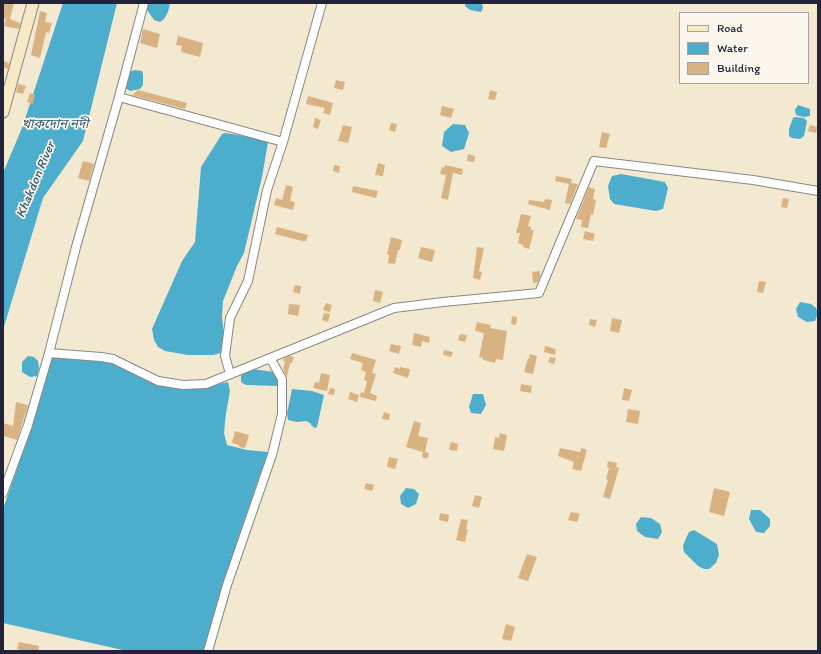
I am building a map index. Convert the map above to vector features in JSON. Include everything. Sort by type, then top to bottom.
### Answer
[{"type":"street","points":[[3,112],[33,3]]},
{"type":"street","points":[[3,494],[28,425],[49,353],[76,247],[144,3]]},
{"type":"street","points":[[230,374],[225,356],[230,318],[248,281],[267,190],[283,142],[322,3]]},
{"type":"street","points":[[119,97],[283,142]]},
{"type":"street","points":[[49,353],[113,359],[158,381],[183,385],[206,384],[394,308],[539,293],[594,160],[753,180],[818,191]]},
{"type":"street","points":[[208,651],[227,585],[276,442],[282,414],[282,378],[270,358]]},
{"type":"water","name":"খাকদোন নদী","points":[[63,3],[117,3],[83,141],[43,198],[3,330],[3,173],[22,128]]},
{"type":"water","points":[[147,3],[170,3],[168,12],[164,19],[160,22],[154,20],[147,10]]},
{"type":"water","points":[[465,3],[480,3],[482,4],[483,8],[481,12],[470,10],[465,6]]},
{"type":"water","points":[[134,70],[142,71],[143,85],[140,89],[130,91],[125,88],[127,76]]},
{"type":"water","points":[[798,105],[810,109],[810,116],[804,117],[796,115],[795,110]]},
{"type":"water","points":[[793,118],[804,118],[807,121],[804,136],[800,139],[789,136],[789,129]]},
{"type":"water","points":[[453,124],[465,125],[469,133],[464,149],[451,152],[442,146],[444,132]]},
{"type":"water","points":[[225,133],[257,138],[268,142],[262,177],[244,253],[237,266],[223,301],[222,317],[225,345],[221,353],[213,355],[188,355],[165,351],[158,347],[154,340],[152,329],[182,261],[195,242],[201,167],[222,134]]},
{"type":"water","points":[[621,174],[665,182],[668,188],[663,209],[656,211],[614,204],[610,199],[608,186],[612,176]]},
{"type":"water","points":[[800,302],[811,304],[816,308],[818,313],[815,321],[807,322],[798,317],[796,309]]},
{"type":"water","points":[[28,356],[34,357],[38,361],[39,368],[37,376],[30,377],[22,372],[22,362]]},
{"type":"water","points":[[53,357],[114,362],[157,384],[185,389],[205,387],[228,382],[230,391],[224,433],[227,445],[247,450],[268,452],[237,541],[206,651],[127,651],[3,623],[3,509],[29,434]]},
{"type":"water","points":[[252,369],[275,372],[280,376],[278,386],[246,385],[241,382],[241,375],[245,371]]},
{"type":"water","points":[[292,389],[312,391],[324,395],[317,427],[315,428],[306,421],[297,422],[288,420],[287,413]]},
{"type":"water","points":[[473,394],[483,394],[486,405],[481,414],[471,413],[469,407]]},
{"type":"water","points":[[406,488],[414,489],[419,494],[416,504],[408,508],[401,504],[400,496]]},
{"type":"water","points":[[751,510],[760,510],[770,519],[770,526],[764,533],[756,532],[749,519]]},
{"type":"water","points":[[641,517],[651,518],[660,524],[662,532],[658,539],[645,537],[637,531],[636,524]]},
{"type":"water","points":[[694,530],[717,544],[719,555],[716,563],[709,569],[704,569],[698,566],[684,552],[683,546],[686,538],[689,532]]},
{"type":"building","points":[[3,3],[14,3],[10,19],[20,23],[19,29],[4,26],[6,19],[3,18]]},
{"type":"building","points":[[40,11],[47,13],[45,22],[52,23],[49,33],[46,32],[40,58],[31,55]]},
{"type":"building","points":[[143,29],[160,34],[157,48],[140,43]]},
{"type":"building","points":[[178,36],[203,43],[200,57],[181,52],[182,46],[176,45]]},
{"type":"building","points":[[3,61],[9,63],[8,69],[3,67]]},
{"type":"building","points":[[336,80],[345,82],[343,90],[334,88]]},
{"type":"building","points":[[18,84],[26,86],[23,94],[16,92]]},
{"type":"building","points":[[138,90],[187,103],[185,109],[132,95]]},
{"type":"building","points":[[490,90],[497,92],[495,100],[488,99]]},
{"type":"building","points":[[30,93],[35,95],[33,104],[27,102]]},
{"type":"building","points":[[308,96],[333,103],[330,115],[323,113],[325,108],[306,104]]},
{"type":"building","points":[[442,106],[454,109],[451,118],[440,115]]},
{"type":"building","points":[[315,118],[321,120],[318,129],[313,127]]},
{"type":"building","points":[[391,123],[397,124],[395,132],[389,130]]},
{"type":"building","points":[[343,125],[352,127],[348,143],[338,141]]},
{"type":"building","points":[[810,125],[817,127],[816,133],[808,131]]},
{"type":"building","points":[[602,132],[610,134],[606,148],[599,147]]},
{"type":"building","points":[[468,154],[475,156],[474,162],[467,161]]},
{"type":"building","points":[[83,161],[94,164],[89,181],[78,178]]},
{"type":"building","points":[[378,163],[385,165],[383,176],[375,175]]},
{"type":"building","points":[[334,165],[340,166],[339,173],[333,171]]},
{"type":"building","points":[[445,165],[463,169],[462,175],[453,173],[448,200],[441,198],[446,175],[440,174],[442,167],[444,168]]},
{"type":"building","points":[[556,176],[572,179],[571,183],[578,184],[570,204],[565,203],[569,184],[555,181]]},
{"type":"building","points":[[286,185],[293,187],[290,201],[295,202],[293,210],[274,205],[276,198],[282,200]]},
{"type":"building","points":[[353,186],[378,191],[376,198],[352,192]]},
{"type":"building","points":[[589,187],[595,189],[593,199],[596,200],[593,215],[591,214],[588,228],[581,227],[582,220],[576,219]]},
{"type":"building","points":[[783,198],[789,199],[787,208],[781,207]]},
{"type":"building","points":[[545,199],[552,200],[550,210],[528,204],[529,200],[544,202]]},
{"type":"building","points":[[521,214],[531,216],[528,226],[531,227],[531,230],[534,230],[529,249],[518,243],[520,233],[516,233]]},
{"type":"building","points":[[277,227],[308,235],[306,241],[275,234]]},
{"type":"building","points":[[585,231],[595,234],[593,241],[583,239]]},
{"type":"building","points":[[391,237],[402,240],[395,264],[388,263],[389,255],[387,254]]},
{"type":"building","points":[[421,247],[435,250],[432,262],[418,258]]},
{"type":"building","points":[[477,247],[484,248],[479,271],[482,272],[480,280],[473,278]]},
{"type":"building","points":[[540,271],[538,282],[533,283],[532,272]]},
{"type":"building","points":[[759,281],[766,282],[763,293],[757,292]]},
{"type":"building","points":[[295,285],[301,286],[300,294],[293,292]]},
{"type":"building","points":[[375,290],[383,292],[380,303],[373,301]]},
{"type":"building","points":[[326,303],[332,305],[330,312],[323,310]]},
{"type":"building","points":[[289,304],[300,305],[298,316],[288,314]]},
{"type":"building","points":[[324,313],[330,314],[328,322],[322,320]]},
{"type":"building","points":[[512,316],[517,317],[516,325],[511,324]]},
{"type":"building","points":[[612,318],[622,320],[619,333],[610,331]]},
{"type":"building","points":[[590,319],[597,320],[595,327],[589,325]]},
{"type":"building","points":[[477,322],[491,325],[490,328],[507,331],[503,360],[496,359],[495,363],[483,360],[483,358],[479,357],[484,333],[475,331]]},
{"type":"building","points":[[414,333],[430,337],[429,343],[422,341],[421,347],[412,345]]},
{"type":"building","points":[[460,334],[467,335],[465,342],[458,340]]},
{"type":"building","points":[[391,344],[401,346],[399,354],[389,351]]},
{"type":"building","points":[[545,346],[556,349],[555,355],[544,352]]},
{"type":"building","points":[[444,350],[453,352],[451,357],[443,355]]},
{"type":"building","points":[[352,353],[376,360],[372,373],[376,374],[370,393],[377,396],[376,401],[360,397],[361,392],[364,393],[367,381],[364,380],[366,372],[361,370],[363,363],[350,359]]},
{"type":"building","points":[[530,354],[537,356],[533,374],[524,372]]},
{"type":"building","points":[[290,356],[294,357],[292,363],[290,363],[287,377],[283,369],[285,361],[283,361],[284,358]]},
{"type":"building","points":[[550,357],[556,358],[554,364],[548,362]]},
{"type":"building","points":[[395,367],[400,369],[400,367],[410,369],[408,378],[393,373]]},
{"type":"building","points":[[321,373],[330,375],[327,391],[313,388],[315,382],[319,383]]},
{"type":"building","points":[[521,384],[532,386],[531,393],[520,391]]},
{"type":"building","points":[[330,388],[335,389],[334,395],[328,394]]},
{"type":"building","points":[[624,388],[632,390],[629,401],[622,400]]},
{"type":"building","points":[[350,392],[359,395],[357,402],[348,399]]},
{"type":"building","points":[[16,402],[28,405],[17,440],[3,436],[3,423],[13,426]]},
{"type":"building","points":[[628,409],[640,411],[638,424],[626,422]]},
{"type":"building","points":[[384,412],[390,414],[389,420],[382,419]]},
{"type":"building","points":[[414,421],[421,423],[418,436],[428,438],[425,452],[429,453],[427,459],[422,457],[423,452],[406,447]]},
{"type":"building","points":[[235,431],[249,435],[245,448],[239,447],[239,445],[232,443]]},
{"type":"building","points":[[500,433],[507,435],[504,451],[493,449],[495,437],[499,438]]},
{"type":"building","points":[[451,442],[458,444],[457,451],[449,450]]},
{"type":"building","points":[[560,448],[580,452],[581,448],[587,450],[581,471],[572,469],[574,462],[558,456]]},
{"type":"building","points":[[389,457],[398,459],[395,469],[387,467]]},
{"type":"building","points":[[608,461],[617,463],[616,467],[619,468],[610,499],[603,497],[608,480],[606,479],[609,468],[607,467]]},
{"type":"building","points":[[366,483],[374,485],[372,491],[364,489]]},
{"type":"building","points":[[714,488],[730,492],[724,516],[709,512]]},
{"type":"building","points":[[475,495],[482,497],[479,508],[472,506]]},
{"type":"building","points":[[571,512],[580,514],[577,522],[568,520]]},
{"type":"building","points":[[440,513],[449,515],[448,522],[439,520]]},
{"type":"building","points":[[461,519],[468,520],[466,529],[468,529],[465,542],[456,540]]},
{"type":"building","points":[[527,554],[537,557],[528,581],[518,578]]},
{"type":"building","points":[[506,624],[515,627],[511,641],[502,639]]},
{"type":"building","points":[[19,642],[39,646],[38,651],[24,651],[17,649]]},
{"type":"water label","name":"Khakdon River","points":[[36,180]]}]
